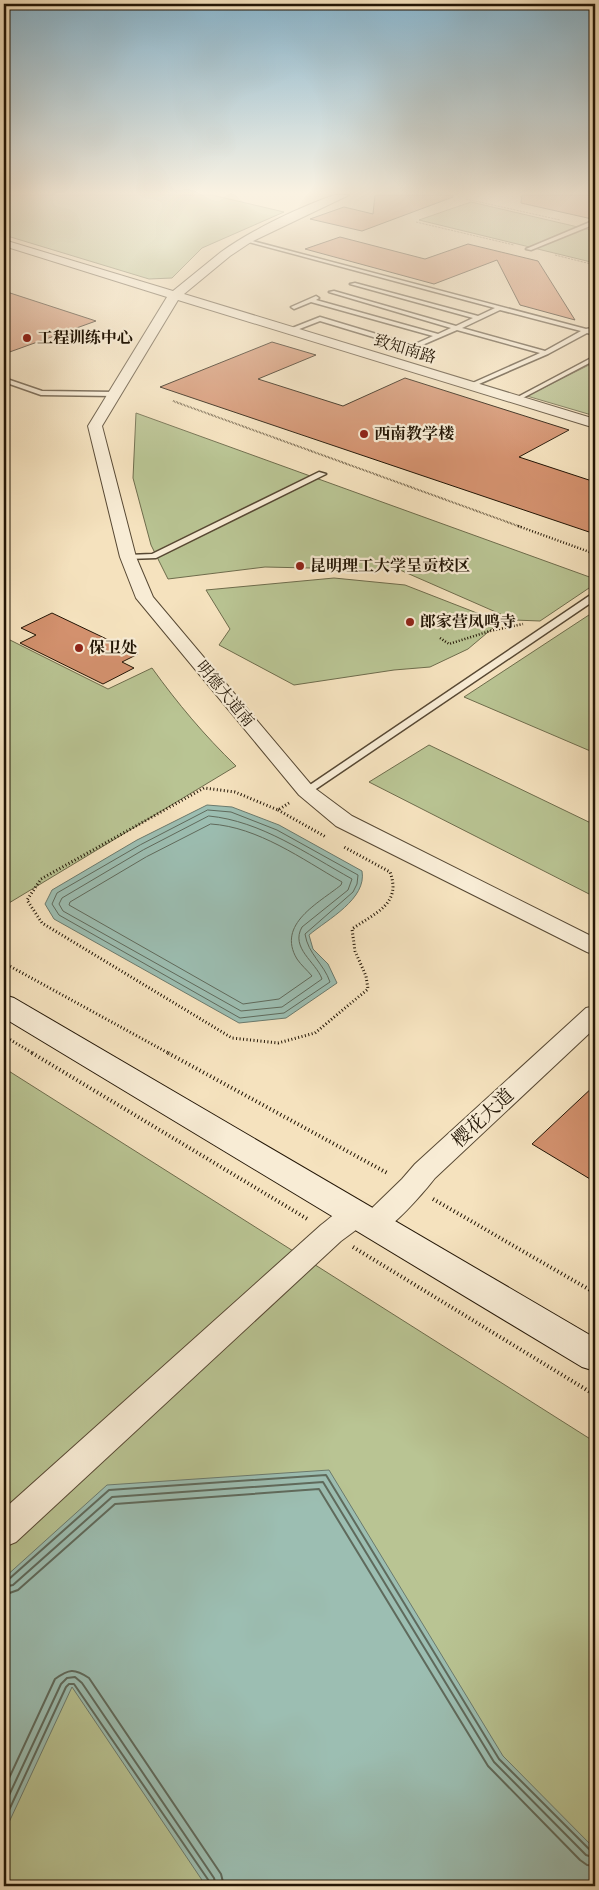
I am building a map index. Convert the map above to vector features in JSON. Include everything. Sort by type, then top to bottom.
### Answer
[{"type":"street","name":"致知南路","points":[[133,283],[595,424]]},
{"type":"street","points":[[174,296],[190,283]]},
{"type":"street","name":"明德大道南","points":[[174,296],[95,426],[128,557],[145,598],[306,791],[344,820],[595,947]]},
{"type":"street","points":[[4,1005],[595,1356]]},
{"type":"street","name":"樱花大道","points":[[4,1531],[331,1233],[364,1219],[412,1187],[425,1170],[595,1014]]},
{"type":"lane","points":[[409,283],[595,333]]},
{"type":"lane","points":[[294,307],[353,284],[479,318]]},
{"type":"lane","points":[[332,292],[546,354]]},
{"type":"lane","points":[[310,300],[438,336]]},
{"type":"lane","points":[[289,331],[320,319],[413,347],[499,308]]},
{"type":"lane","points":[[470,386],[546,354],[595,326]]},
{"type":"lane","points":[[515,400],[595,358]]},
{"type":"lane","points":[[4,380],[41,393],[115,394]]},
{"type":"lane","points":[[128,557],[153,556],[322,474]]},
{"type":"lane","points":[[306,791],[595,596]]},
{"type":"path","points":[[173,401],[595,554]]},
{"type":"path","points":[[440,638],[449,644],[519,624],[548,627]]},
{"type":"path","points":[[329,839],[278,810],[235,792],[204,788],[41,878],[27,900],[42,923],[232,1038],[278,1043],[315,1033],[368,989],[366,976],[355,950],[352,929],[390,902],[395,885],[390,872],[338,844]]},
{"type":"path","points":[[278,810],[306,791]]},
{"type":"path","points":[[4,963],[412,1187],[595,1293]]},
{"type":"path","points":[[4,1036],[595,1395]]},
{"type":"green space","points":[[595,362],[595,416],[527,396]]},
{"type":"green space","points":[[136,413],[595,579],[595,584],[540,621],[514,620],[400,570],[265,567],[168,579],[151,545],[133,478]]},
{"type":"green space","points":[[334,578],[405,585],[500,622],[468,649],[430,667],[394,670],[294,685],[219,645],[230,629],[206,590]]},
{"type":"green space","points":[[595,611],[595,753],[464,697]]},
{"type":"green space","points":[[4,637],[108,689],[152,668],[192,719],[236,766],[4,906]]},
{"type":"green space","points":[[429,745],[595,825],[595,897],[369,782]]},
{"type":"green space","points":[[4,1068],[595,1442],[595,1886],[4,1886]]},
{"type":"water","points":[[207,805],[232,807],[279,825],[362,871],[362,881],[352,899],[344,908],[309,935],[313,949],[328,964],[337,983],[286,1018],[239,1023],[54,919],[45,904],[52,890],[137,840]]},
{"type":"water","points":[[329,1470],[503,1756],[595,1849],[595,1886],[206,1886],[72,1687],[4,1833],[4,1578],[107,1485]]},
{"type":"building","points":[[509,283],[552,283],[575,320],[520,305]]},
{"type":"building","name":"工程训练中心","points":[[4,291],[96,321],[4,354]]},
{"type":"building","name":"西南教学楼","points":[[272,342],[316,355],[258,379],[343,406],[405,378],[569,430],[519,457],[595,482],[595,534],[160,387]]},
{"type":"building","name":"保卫处","points":[[52,613],[138,654],[122,662],[134,668],[103,684],[20,643],[36,635],[21,628]]},
{"type":"building","points":[[595,1085],[595,1182],[532,1144]]},
{"type":"place","name":"工程训练中心","points":[[27,338]]},
{"type":"place","name":"西南教学楼","points":[[364,434]]},
{"type":"place","name":"昆明理工大学呈贡校区","points":[[300,566]]},
{"type":"place","name":"郎家营凤鸣寺","points":[[410,622]]},
{"type":"place","name":"保卫处","points":[[79,648]]}]
